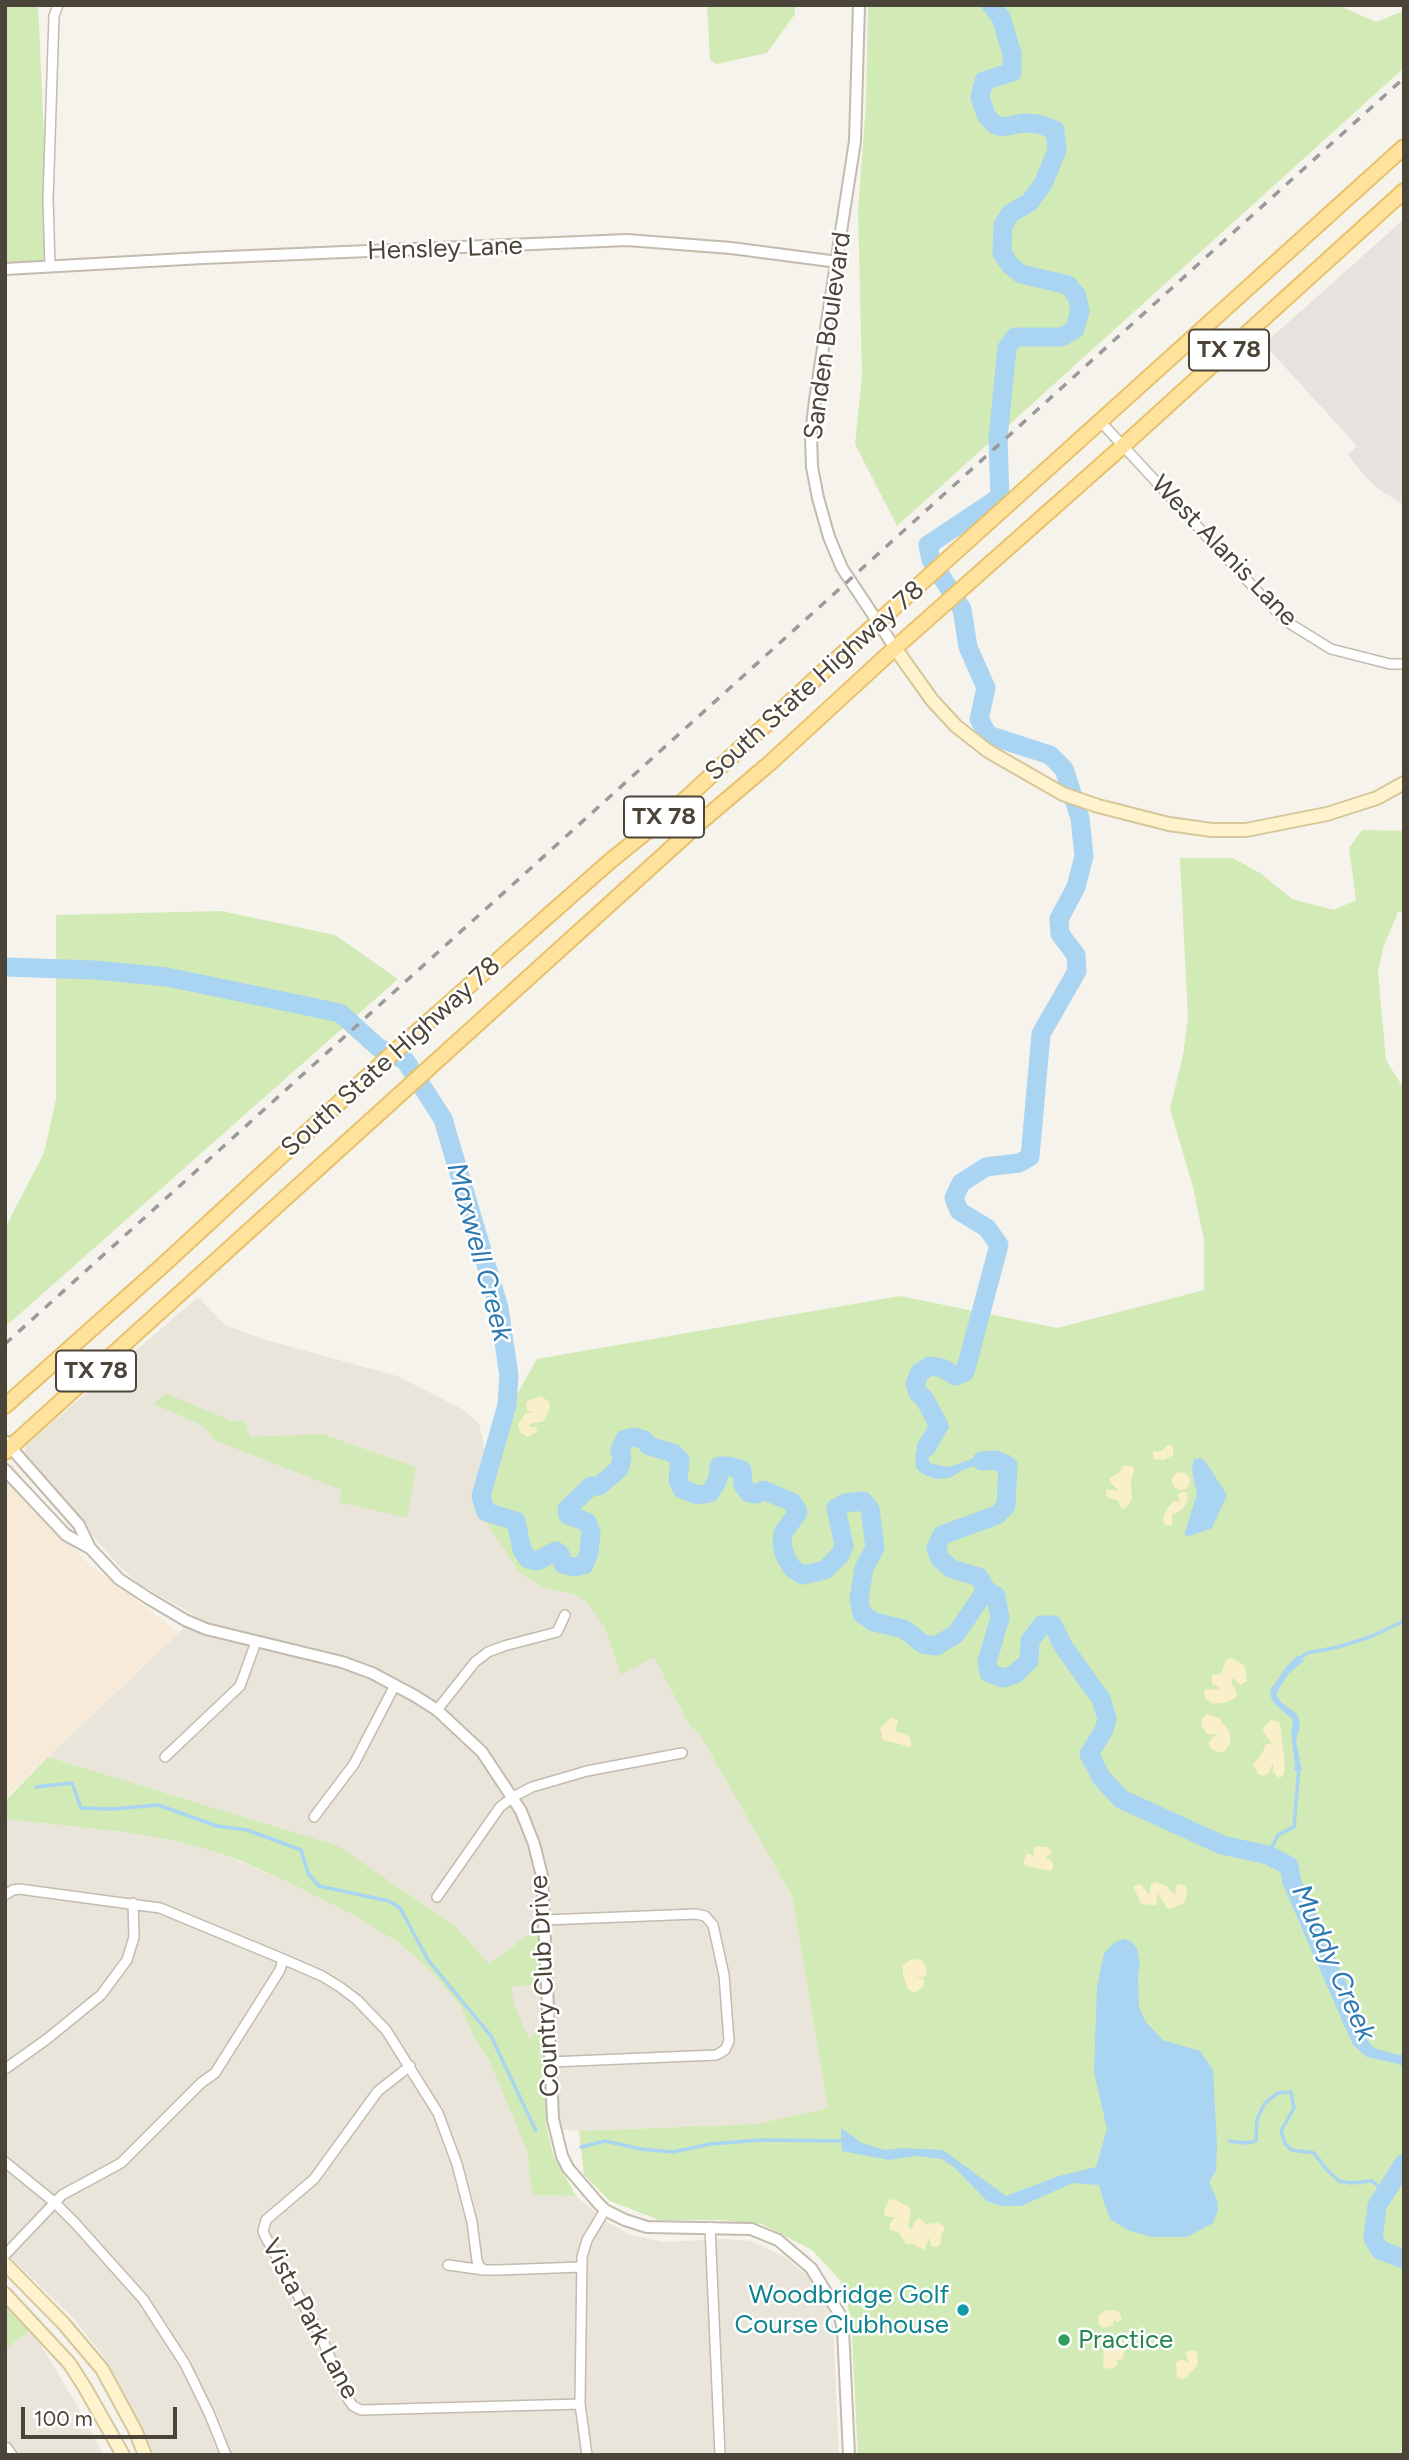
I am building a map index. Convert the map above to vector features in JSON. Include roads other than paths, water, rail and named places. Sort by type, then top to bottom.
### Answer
[{"type":"main road","name":"South State Highway 78","points":[[5,1406],[425,1025],[609,862],[678,806],[1404,147]]},
{"type":"main road","name":"South State Highway 78","points":[[7,1447],[187,1289],[697,825],[770,763],[1404,191]]},
{"type":"main road","points":[[895,648],[932,700],[956,726],[988,751],[1063,794],[1098,806],[1169,824],[1212,830],[1246,830],[1283,825],[1327,814],[1365,802],[1404,783]]},
{"type":"main road","points":[[5,2264],[64,2324],[102,2370],[135,2430],[145,2455]]},
{"type":"main road","points":[[5,2294],[69,2363],[122,2455]]},
{"type":"street","points":[[50,266],[48,199],[54,16],[58,5]]},
{"type":"street","name":"Sanden Boulevard","points":[[859,5],[855,141],[811,435],[818,498],[829,537],[842,568],[895,648]]},
{"type":"street","name":"Hensley Lane","points":[[5,269],[627,240],[731,248],[838,262]]},
{"type":"street","name":"West Alanis Lane","points":[[1100,421],[1289,623],[1331,649],[1390,664],[1404,664]]},
{"type":"street","name":"Country Club Drive","points":[[7,1447],[79,1525],[90,1548],[119,1579],[167,1610],[206,1629],[342,1662],[395,1685],[437,1710],[482,1752],[513,1797],[534,1844],[542,1877],[553,2119],[558,2146],[568,2168],[605,2210],[647,2227],[751,2230],[778,2240],[811,2268],[839,2313],[843,2329],[849,2455]]},
{"type":"street","name":"Country Club Drive","points":[[5,1470],[66,1535],[90,1548]]},
{"type":"street","points":[[49,1517],[62,1505]]},
{"type":"street","points":[[437,1710],[475,1661],[504,1646],[558,1632],[565,1615]]},
{"type":"street","points":[[165,1757],[240,1686],[256,1642]]},
{"type":"street","points":[[314,1817],[354,1764],[395,1685]]},
{"type":"street","points":[[436,1897],[500,1807],[513,1797],[539,1785],[587,1772],[682,1753]]},
{"type":"street","points":[[5,1895],[19,1889],[160,1908],[322,1976],[356,2000],[386,2030],[438,2113],[454,2155],[472,2222],[477,2261],[485,2270]]},
{"type":"street","points":[[5,2069],[101,1995],[127,1960],[134,1937],[133,1903]]},
{"type":"street","points":[[545,1920],[696,1914],[705,1916],[713,1925],[724,1975],[729,2041],[725,2050],[716,2055],[550,2062]]},
{"type":"street","points":[[5,2255],[54,2202],[70,2189],[121,2163],[201,2083],[215,2073],[280,1970],[283,1959]]},
{"type":"street","name":"Vista Park Lane","points":[[410,2066],[378,2091],[314,2179],[266,2220],[263,2231],[265,2236],[320,2334],[353,2406],[361,2410],[580,2404]]},
{"type":"street","points":[[5,2162],[54,2202],[143,2299],[197,2387],[226,2455]]},
{"type":"street","points":[[587,2455],[580,2404],[582,2257],[586,2240],[605,2210]]},
{"type":"street","points":[[710,2227],[720,2455]]},
{"type":"street","points":[[448,2265],[485,2270],[582,2267]]},
{"type":"water","points":[[932,1425],[950,1427],[927,1456],[931,1464],[949,1467],[980,1456],[998,1454],[1010,1455],[1008,1466],[978,1465],[949,1478],[936,1479],[923,1474],[916,1468],[915,1455]]},
{"type":"water","points":[[1194,1459],[1205,1461],[1227,1495],[1212,1528],[1190,1536],[1184,1535],[1197,1494],[1192,1469]]},
{"type":"water","points":[[1298,1655],[1304,1661],[1288,1674],[1276,1694],[1299,1719],[1296,1741],[1302,1770],[1294,1770],[1291,1734],[1293,1720],[1273,1702],[1270,1694],[1286,1667]]},
{"type":"water","points":[[1124,1939],[1131,1941],[1137,1948],[1140,1965],[1139,2007],[1146,2022],[1163,2040],[1200,2051],[1213,2070],[1217,2145],[1216,2171],[1209,2182],[1217,2200],[1218,2210],[1213,2223],[1187,2237],[1152,2237],[1130,2231],[1111,2220],[1099,2185],[1073,2183],[1021,2206],[1001,2206],[987,2201],[955,2168],[942,2159],[916,2156],[889,2160],[842,2151],[841,2128],[862,2143],[885,2150],[943,2150],[1006,2196],[1059,2176],[1096,2167],[1107,2129],[1094,2072],[1097,1986],[1104,1953],[1115,1942]]},
{"type":"water","points":[[1354,2007],[1365,2037],[1374,2048],[1398,2055],[1404,2054],[1404,2067],[1367,2057],[1353,2045],[1339,2012]]},
{"type":"waterway","name":"Muddy Creek","points":[[926,1448],[939,1426],[915,1384],[920,1372],[930,1366],[942,1368],[956,1376],[965,1372],[999,1245],[987,1228],[959,1211],[954,1198],[961,1183],[986,1167],[1019,1163],[1030,1157],[1041,1034],[1077,971],[1076,955],[1060,934],[1059,919],[1076,887],[1084,856],[1080,818],[1064,769],[1050,755],[988,735],[979,719],[986,688],[968,647],[962,609],[931,560],[928,545],[1000,497],[998,439],[1007,348],[1015,337],[1062,337],[1075,329],[1080,311],[1077,296],[1068,285],[1021,274],[1010,265],[1002,253],[1003,225],[1011,213],[1030,202],[1043,184],[1057,150],[1055,130],[1039,124],[1024,123],[1002,127],[994,124],[986,115],[980,97],[984,81],[1012,72],[1012,54],[1001,17],[991,5]]},
{"type":"waterway","name":"Maxwell Creek","points":[[5,967],[95,970],[167,977],[340,1013],[379,1048],[405,1060],[443,1119],[499,1308],[509,1376],[507,1405],[481,1496],[486,1512],[516,1521],[522,1550],[528,1559],[537,1561],[556,1551],[563,1564],[573,1567],[584,1565],[589,1553],[591,1532],[587,1522],[568,1515],[567,1509],[591,1486],[599,1486],[619,1469],[622,1458],[620,1450],[625,1439],[635,1437],[644,1440],[649,1446],[673,1453],[680,1460],[678,1481],[682,1489],[698,1495],[710,1493],[718,1479],[719,1466],[728,1466],[742,1470],[743,1485],[749,1493],[757,1494],[763,1490],[792,1502],[798,1512],[783,1533],[782,1544],[792,1568],[803,1575],[825,1570],[840,1555],[844,1546],[836,1508],[845,1503],[863,1501],[870,1509],[875,1548],[864,1568],[859,1599],[862,1614],[874,1622],[904,1629],[923,1644],[936,1646],[956,1634],[986,1590]]},
{"type":"waterway","name":"Muddy Creek","points":[[982,1461],[995,1460],[1008,1466],[1006,1506],[997,1515],[942,1535],[936,1548],[940,1559],[952,1569],[979,1577],[986,1590],[996,1596],[1000,1618],[987,1662],[989,1673],[1003,1678],[1015,1674],[1029,1661],[1030,1641],[1042,1625],[1053,1625],[1063,1646],[1101,1699],[1107,1718],[1104,1730],[1089,1754],[1101,1777],[1121,1799],[1222,1845],[1268,1855],[1289,1866],[1292,1882],[1357,2031]]},
{"type":"waterway","points":[[1298,1660],[1307,1653],[1370,1637],[1404,1621]]},
{"type":"waterway","points":[[1268,1855],[1278,1835],[1294,1827],[1299,1767]]},
{"type":"waterway","points":[[36,1787],[72,1783],[81,1808],[113,1809],[158,1805],[217,1826],[247,1830],[301,1850],[308,1873],[319,1886],[389,1901],[400,1908],[428,1960],[491,2036],[536,2131]]},
{"type":"waterway","points":[[1229,2141],[1256,2141],[1257,2119],[1265,2103],[1278,2093],[1291,2092],[1294,2108],[1281,2131],[1285,2144],[1292,2150],[1314,2153],[1339,2181],[1372,2181],[1384,2191]]},
{"type":"waterway","points":[[581,2147],[605,2141],[641,2149],[673,2152],[710,2144],[761,2140],[845,2141]]},
{"type":"waterway","name":"Muddy Creek","points":[[1404,2163],[1377,2206],[1373,2238],[1380,2250],[1404,2259]]},
{"type":"railway","points":[[5,1344],[1404,78]]},
{"type":"place","name":"Woodbridge Golf Course Clubhouse","points":[[963,2310]]},
{"type":"place","name":"Practice","points":[[1064,2340]]}]
